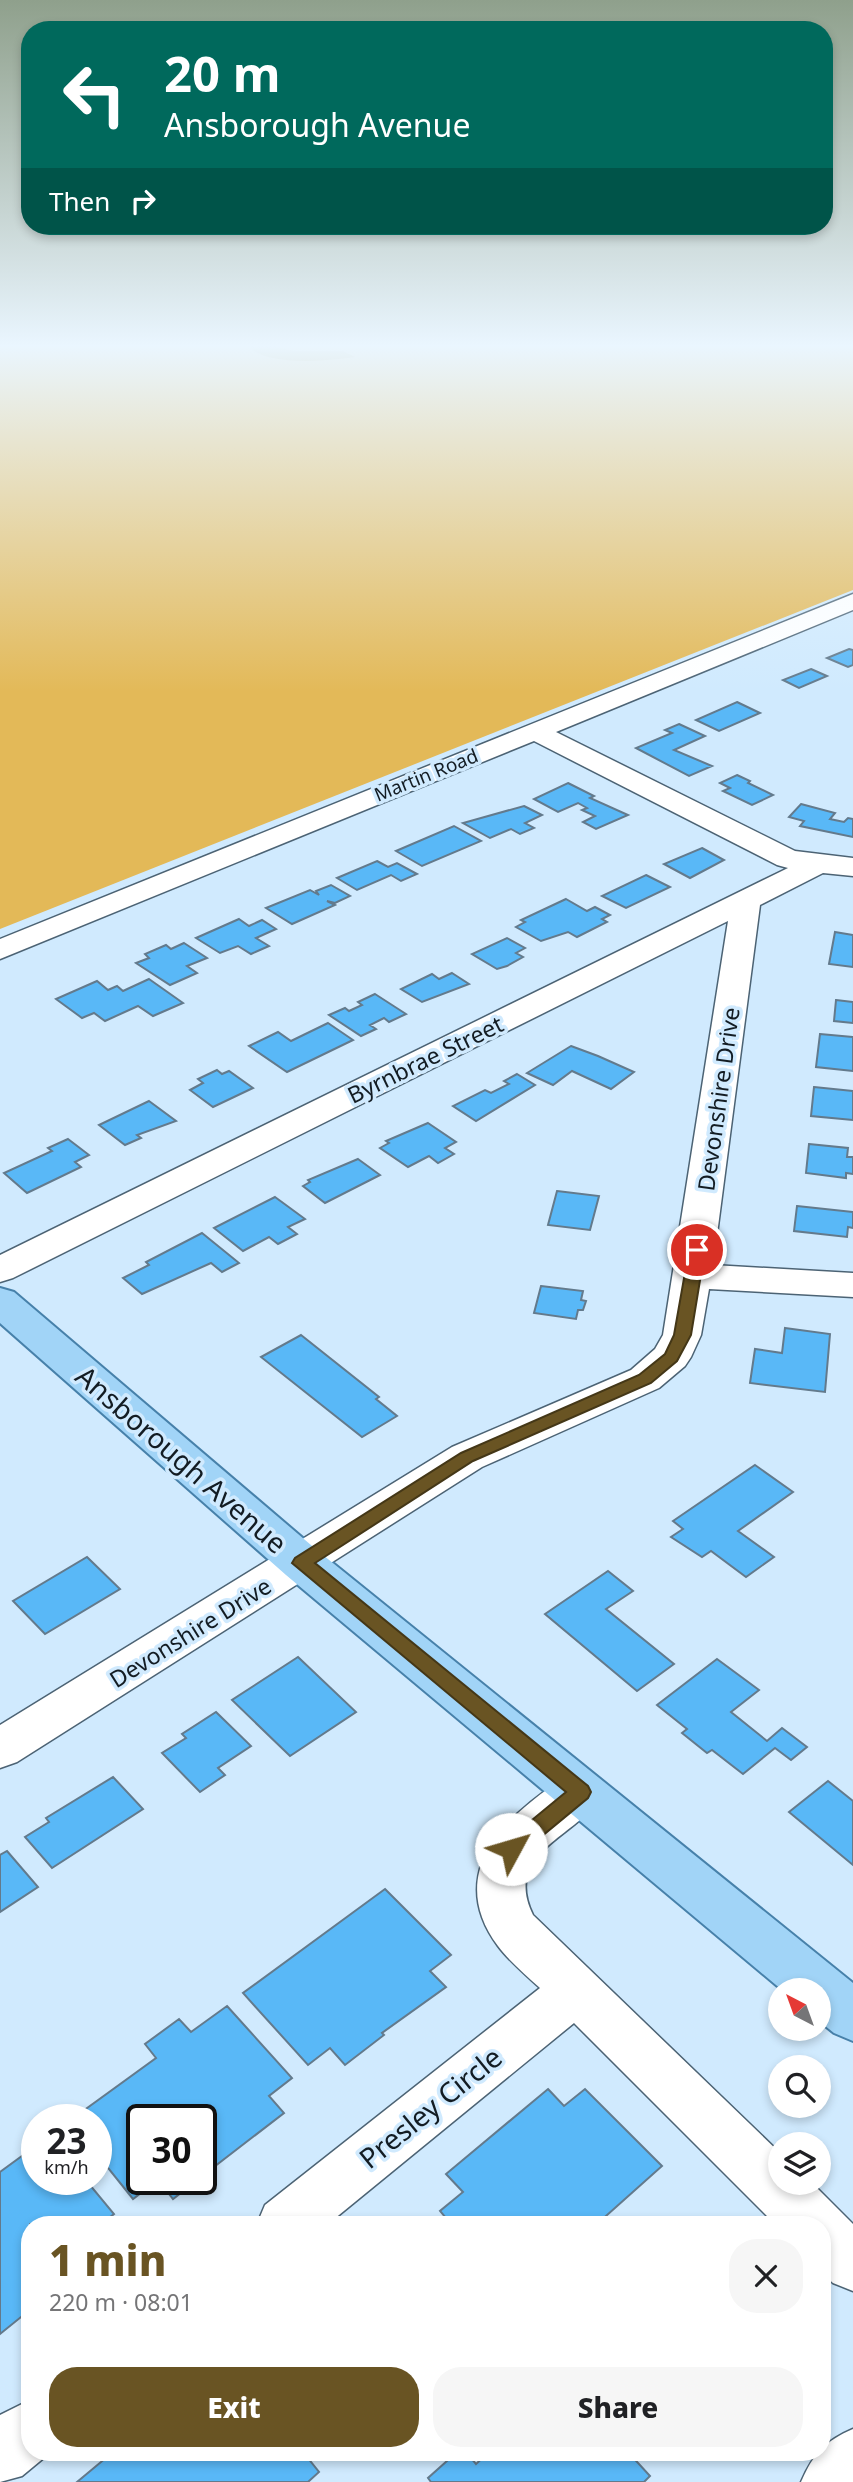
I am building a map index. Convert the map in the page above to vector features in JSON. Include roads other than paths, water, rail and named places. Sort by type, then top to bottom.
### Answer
[{"type":"main road","name":"Ansborough Avenue","points":[[0,1301],[302,1563],[853,2016]]},
{"type":"street","name":"Martin Road","points":[[0,950],[853,601]]},
{"type":"street","points":[[534,732],[787,859],[853,867]]},
{"type":"street","name":"Byrnbrae Street","points":[[0,1270],[819,864]]},
{"type":"street","name":"Devonshire Drive","points":[[0,1749],[302,1563],[467,1457],[645,1379],[671,1357],[682,1335],[693,1276],[747,899]]},
{"type":"street","points":[[693,1276],[853,1285]]},
{"type":"street","points":[[580,1792],[511,1849],[500,1879],[502,1901],[515,1930],[806,2216]]},
{"type":"street","name":"Presley Circle","points":[[295,2216],[576,1990]]},
{"type":"street","points":[[831,2241],[853,2263]]},
{"type":"street","points":[[0,2454],[21,2437]]},
{"type":"street","points":[[832,2482],[853,2460]]}]
